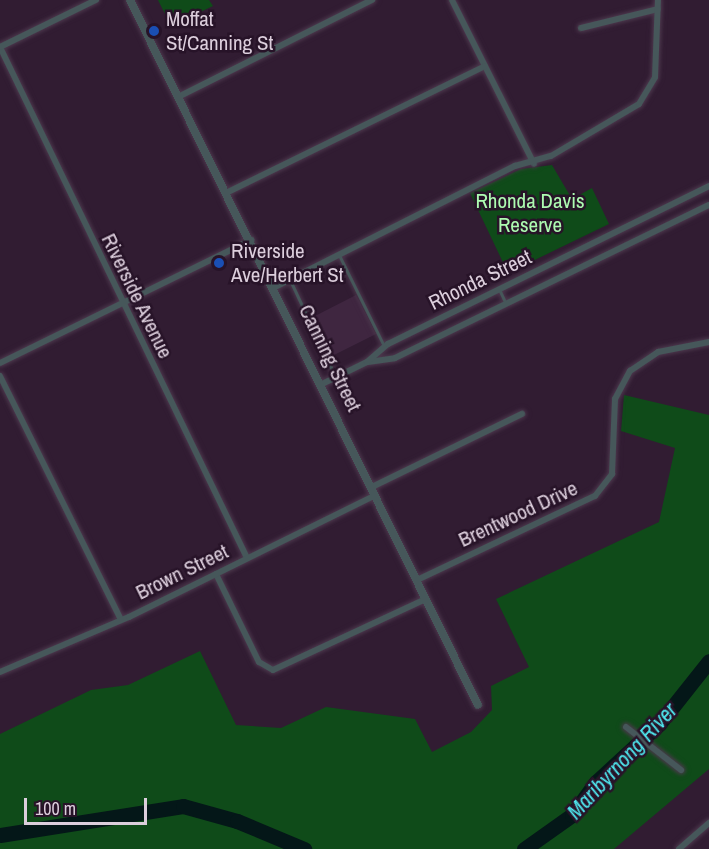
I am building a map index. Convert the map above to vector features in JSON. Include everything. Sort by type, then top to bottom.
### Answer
[{"type":"street","points":[[0,47],[96,0]]},
{"type":"street","name":"Canning Street","points":[[130,0],[147,28],[275,287],[478,705]]},
{"type":"street","name":"Canning Street","points":[[137,0],[147,28]]},
{"type":"street","points":[[180,96],[372,0]]},
{"type":"street","points":[[452,0],[534,164]]},
{"type":"street","points":[[275,287],[515,166],[534,164],[627,112],[648,93],[657,61],[658,0]]},
{"type":"street","points":[[581,28],[658,9]]},
{"type":"street","name":"Riverside Avenue","points":[[0,47],[122,304],[247,558]]},
{"type":"street","points":[[228,192],[485,66]]},
{"type":"street","name":"Rhonda Street","points":[[322,384],[367,362],[384,347],[709,186]]},
{"type":"street","name":"Rhonda Street","points":[[367,362],[395,358],[709,205]]},
{"type":"street","points":[[0,363],[251,239]]},
{"type":"street","name":"Brentwood Drive","points":[[417,580],[595,496],[612,474],[615,399],[630,371],[658,352],[709,342]]},
{"type":"street","points":[[0,376],[121,620]]},
{"type":"street","name":"Brown Street","points":[[0,672],[121,620],[216,574],[522,414]]},
{"type":"street","points":[[216,574],[259,662],[273,670],[426,599]]},
{"type":"street","points":[[626,727],[681,770]]},
{"type":"street","points":[[679,849],[709,823]]},
{"type":"lane","points":[[338,254],[384,347]]},
{"type":"lane","points":[[290,280],[336,377]]},
{"type":"lane","points":[[500,289],[506,304]]},
{"type":"shaded area","points":[[356,295],[376,334],[334,355],[315,316]]},
{"type":"green space","points":[[158,0],[209,0],[213,6],[171,26]]},
{"type":"green space","name":"Rhonda Davis Reserve","points":[[552,165],[572,199],[592,188],[609,224],[508,273],[470,193],[521,169]]},
{"type":"green space","points":[[624,395],[709,415],[709,769],[614,849],[0,849],[0,734],[91,690],[128,685],[200,651],[236,725],[281,728],[326,707],[415,719],[432,752],[471,732],[492,710],[491,686],[529,667],[496,599],[659,522],[675,448],[621,431]]},
{"type":"waterway","name":"Maribyrnong River","points":[[524,849],[572,815],[596,782],[659,724],[709,661]]},
{"type":"waterway","name":"Maribyrnong River","points":[[0,835],[183,806],[237,821],[304,849]]},
{"type":"place","name":"Moffat St/Canning St","points":[[154,31]]},
{"type":"place","name":"Riverside Ave/Herbert St","points":[[219,263]]}]
